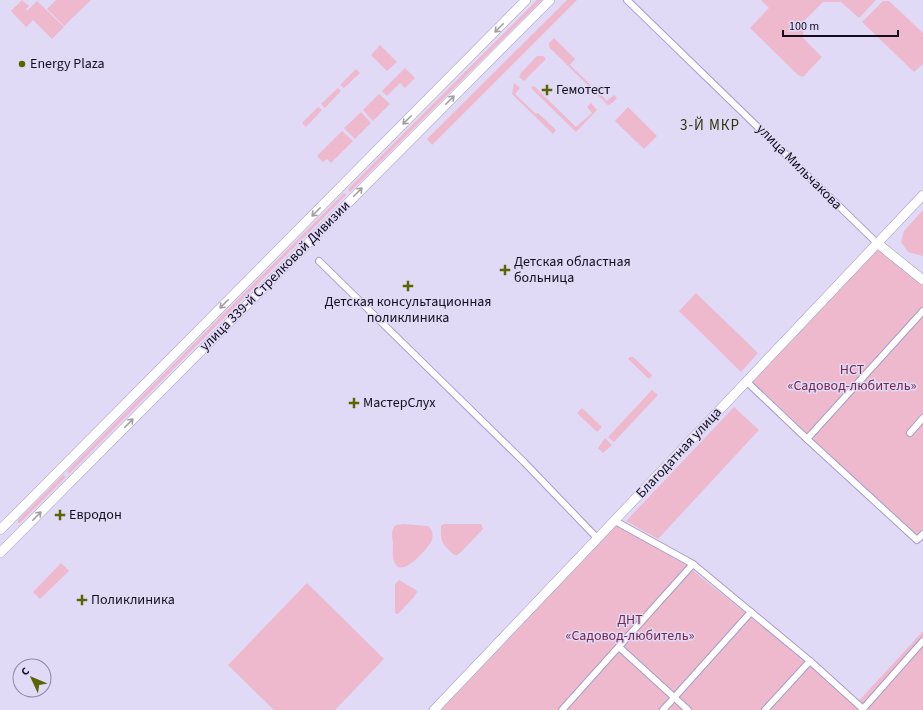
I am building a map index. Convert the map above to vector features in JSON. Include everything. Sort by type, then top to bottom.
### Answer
[{"type":"main road","name":"улица 339-й Стрелковой Дивизии","points":[[0,530],[526,0]]},
{"type":"main road","name":"улица 339-й Стрелковой Дивизии","points":[[3,550],[550,0]]},
{"type":"main road","name":"Благодатная улица","points":[[434,710],[923,196]]},
{"type":"main road","name":"улица Мильчакова","points":[[877,243],[923,280]]},
{"type":"main road","points":[[12,519],[11,525],[13,528],[16,530],[23,530]]},
{"type":"main road","points":[[0,535],[6,540],[3,550]]},
{"type":"street","name":"улица Мильчакова","points":[[627,0],[877,243]]},
{"type":"street","points":[[319,261],[524,462],[598,539]]},
{"type":"street","points":[[807,439],[923,311]]},
{"type":"street","points":[[746,381],[917,540],[923,534]]},
{"type":"street","points":[[910,433],[923,418]]},
{"type":"street","points":[[615,521],[693,564],[810,660],[863,709],[923,641]]},
{"type":"street","points":[[562,710],[693,564]]},
{"type":"street","points":[[662,710],[751,612]]},
{"type":"street","points":[[619,646],[688,710]]},
{"type":"street","points":[[765,710],[810,660]]},
{"type":"green space","points":[[22,0],[29,6],[26,9],[27,11],[37,1],[64,27],[52,39],[33,20],[26,27],[11,11]]},
{"type":"green space","points":[[56,0],[91,0],[64,26],[47,9]]},
{"type":"green space","points":[[537,0],[542,0],[350,192],[348,189]]},
{"type":"green space","points":[[567,0],[577,0],[432,145],[427,139]]},
{"type":"green space","points":[[761,0],[876,0],[859,18],[841,2],[823,2],[804,21],[803,38],[822,57],[803,77],[798,75],[750,28],[769,8]]},
{"type":"green space","points":[[883,1],[889,1],[923,33],[923,64],[914,72],[862,22]]},
{"type":"green space","points":[[554,38],[575,59],[570,65],[607,101],[614,95],[617,98],[612,103],[608,105],[549,47],[549,43]]},
{"type":"green space","points":[[380,45],[397,62],[387,71],[371,55]]},
{"type":"green space","points":[[537,56],[543,56],[546,59],[524,81],[519,77],[521,75],[520,74]]},
{"type":"green space","points":[[405,68],[415,78],[405,88],[400,83],[387,96],[382,91]]},
{"type":"green space","points":[[356,69],[360,73],[344,88],[340,85]]},
{"type":"green space","points":[[514,83],[520,88],[515,94],[556,130],[553,134],[512,94]]},
{"type":"green space","points":[[534,86],[576,127],[592,113],[587,107],[591,103],[597,110],[576,132],[531,88]]},
{"type":"green space","points":[[338,88],[341,91],[325,108],[321,104]]},
{"type":"green space","points":[[379,94],[390,104],[373,121],[363,110]]},
{"type":"green space","points":[[318,107],[322,110],[306,127],[302,123]]},
{"type":"green space","points":[[628,107],[657,136],[644,149],[615,121]]},
{"type":"green space","points":[[361,112],[371,123],[355,139],[344,128]]},
{"type":"green space","points":[[342,131],[353,141],[331,163],[327,159],[323,162],[317,156]]},
{"type":"green space","points":[[344,193],[346,195],[69,474],[67,471]]},
{"type":"green space","points":[[923,210],[923,256],[908,252],[901,242],[904,231]]},
{"type":"green space","name":"НСТ «Садовод-любитель»","points":[[878,248],[923,285],[923,528],[916,536],[751,381]]},
{"type":"green space","points":[[696,293],[758,353],[741,372],[679,311]]},
{"type":"green space","points":[[633,357],[651,374],[652,376],[649,379],[628,359]]},
{"type":"green space","points":[[652,390],[658,395],[614,442],[608,437]]},
{"type":"green space","points":[[734,407],[759,430],[658,539],[626,521]]},
{"type":"green space","points":[[582,408],[602,427],[597,432],[577,413]]},
{"type":"green space","points":[[605,438],[612,445],[603,453],[598,448]]},
{"type":"green space","points":[[63,475],[66,477],[20,523],[18,523],[18,520]]},
{"type":"green space","points":[[403,524],[428,526],[433,535],[431,543],[422,553],[412,563],[401,568],[397,566],[393,559],[392,534],[395,526]]},
{"type":"green space","points":[[444,524],[481,524],[483,529],[460,553],[456,555],[446,547],[441,537],[441,526]]},
{"type":"green space","name":"ДНТ «Садовод-любитель»","points":[[615,524],[686,565],[857,703],[923,631],[923,710],[438,710]]},
{"type":"green space","points":[[61,563],[69,571],[40,599],[33,592]]},
{"type":"green space","points":[[399,580],[417,592],[398,614],[395,613],[395,584]]},
{"type":"green space","points":[[307,583],[384,659],[335,710],[274,710],[228,665]]},
{"type":"place","name":"Energy Plaza","points":[[22,64]]},
{"type":"place","name":"Гемотест","points":[[547,90]]},
{"type":"place","name":"Детская областная больница","points":[[505,270]]},
{"type":"place","name":"Детская консультационная поликлиника","points":[[408,286]]},
{"type":"place","name":"МастерСлух","points":[[354,403]]},
{"type":"place","name":"Евродон","points":[[60,515]]},
{"type":"place","name":"Поликлиника","points":[[82,600]]},
{"type":"district","name":"3-Й МКР","points":[[710,125]]}]
